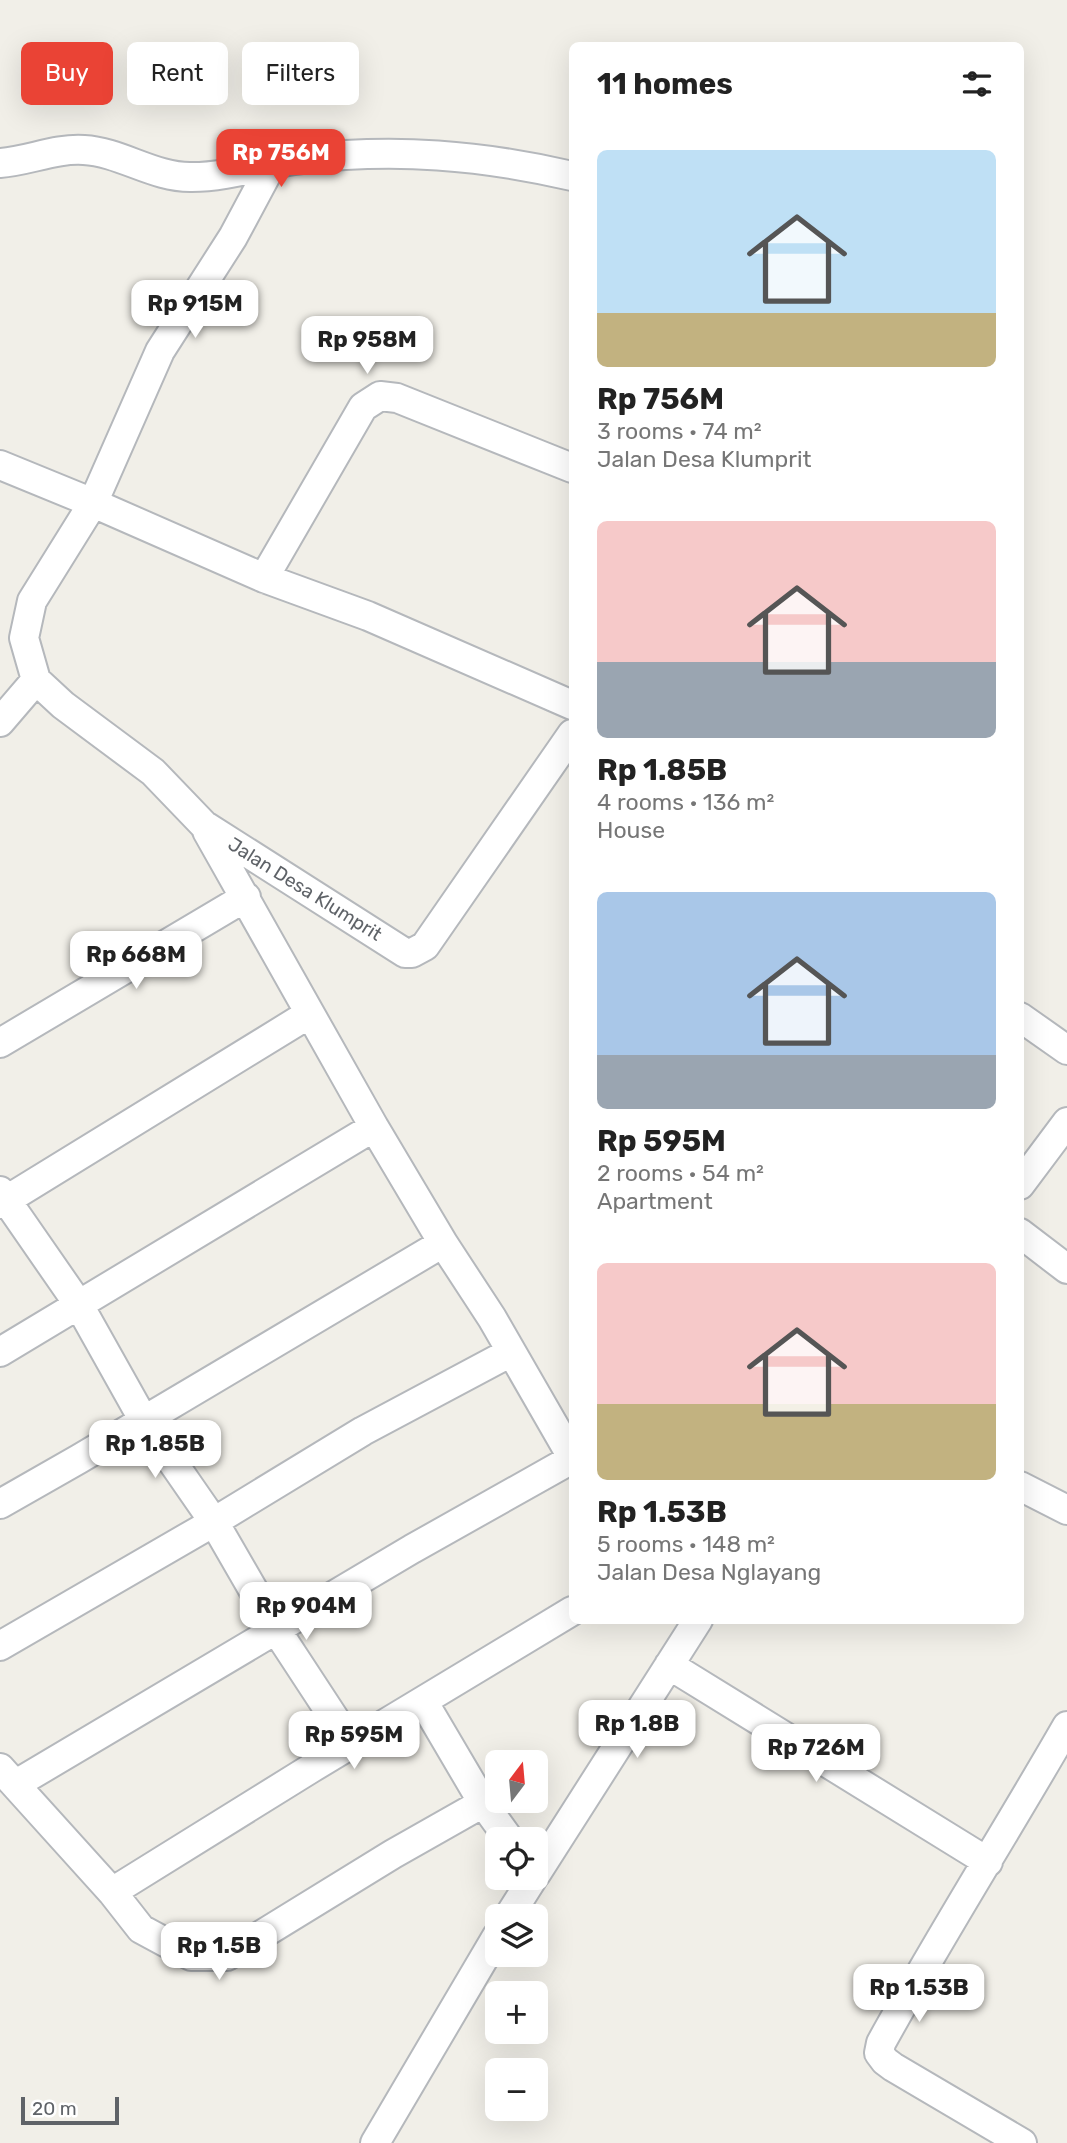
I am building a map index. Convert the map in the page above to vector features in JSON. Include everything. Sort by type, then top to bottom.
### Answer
[{"type":"street","points":[[0,163],[86,150],[181,177],[220,174],[298,159],[354,153],[416,152],[488,159],[569,175]]},
{"type":"street","points":[[0,722],[36,680],[24,638],[32,601],[93,503],[160,351],[233,237],[271,166]]},
{"type":"street","points":[[264,578],[363,407],[380,396],[397,398],[569,467]]},
{"type":"street","points":[[0,465],[264,578],[368,616],[569,704]]},
{"type":"street","name":"Jalan Desa Klumprit","points":[[36,680],[62,705],[153,772],[204,825],[402,951],[412,953],[425,946],[569,738]]},
{"type":"street","points":[[204,825],[374,1127],[569,1453]]},
{"type":"street","points":[[0,1043],[246,897]]},
{"type":"street","points":[[309,1014],[2,1198],[79,1305],[144,1421],[214,1522],[277,1631],[351,1744]]},
{"type":"street","points":[[1024,1020],[1067,1050]]},
{"type":"street","points":[[1024,1180],[1067,1122]]},
{"type":"street","points":[[0,1352],[374,1127]]},
{"type":"street","points":[[1024,1236],[1067,1269]]},
{"type":"street","points":[[0,1504],[443,1243]]},
{"type":"street","points":[[0,1646],[214,1522],[363,1431],[511,1352]]},
{"type":"street","points":[[483,1803],[393,1854],[227,1956],[191,1956],[141,1929],[112,1892],[8,1776],[277,1631],[412,1549],[569,1460]]},
{"type":"street","points":[[1024,1488],[1067,1510]]},
{"type":"street","points":[[112,1892],[569,1613]]},
{"type":"street","points":[[548,1854],[669,1665],[685,1627]]},
{"type":"street","points":[[669,1665],[988,1862]]},
{"type":"street","points":[[423,1701],[483,1803],[500,1827]]},
{"type":"street","points":[[1022,2143],[885,2062],[879,2053],[881,2043],[917,1977],[1067,1726]]},
{"type":"street","points":[[375,2143],[485,1956]]}]
